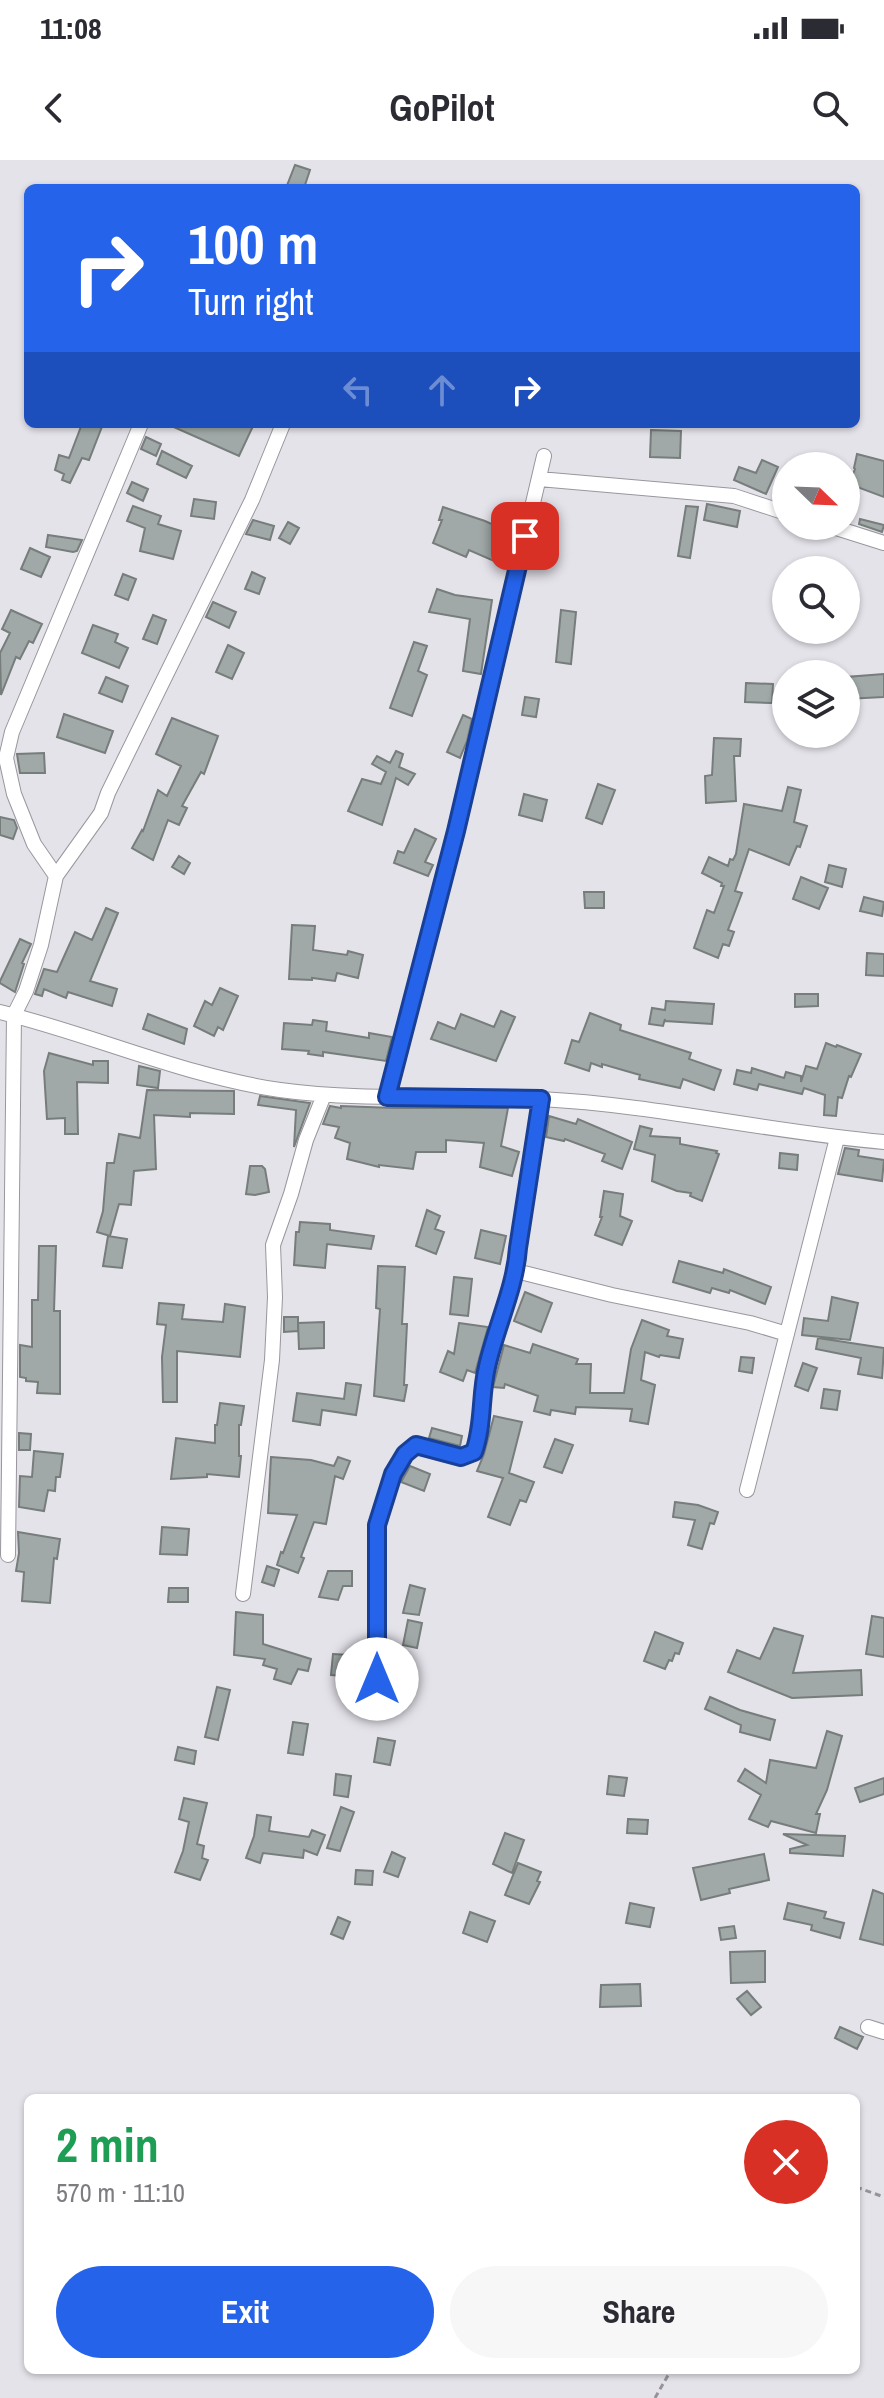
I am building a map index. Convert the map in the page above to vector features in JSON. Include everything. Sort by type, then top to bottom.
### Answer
[{"type":"street","points":[[56,876],[23,822],[6,758],[12,732],[139,428]]},
{"type":"street","points":[[8,1555],[7,1014],[26,991],[41,945],[56,876],[101,813],[252,500],[281,428]]},
{"type":"street","points":[[387,1097],[456,831],[544,456]]},
{"type":"street","points":[[539,479],[734,496],[772,508]]},
{"type":"street","points":[[860,535],[884,543]]},
{"type":"street","points":[[7,1014],[120,1049],[279,1090],[324,1095],[541,1099],[685,1114],[837,1138],[884,1142]]},
{"type":"street","points":[[243,1594],[272,1360],[275,1297],[273,1245],[306,1140],[324,1095]]},
{"type":"street","points":[[377,1679],[377,1525],[393,1474],[405,1454],[416,1445],[461,1457],[474,1452],[482,1419],[483,1384],[516,1271],[541,1099]]},
{"type":"street","points":[[747,1490],[837,1138]]},
{"type":"street","points":[[516,1271],[787,1334]]},
{"type":"street","points":[[868,2027],[884,2032]]},
{"type":"path","points":[[860,2188],[884,2197]]},
{"type":"path","points":[[655,2398],[669,2374]]},
{"type":"building","points":[[295,165],[310,170],[305,184],[288,184]]},
{"type":"building","points":[[80,428],[101,428],[89,460],[82,458],[70,483],[62,480],[64,474],[55,470],[59,455],[69,458]]},
{"type":"building","points":[[176,428],[252,428],[239,456]]},
{"type":"building","points":[[651,430],[681,431],[680,458],[650,457]]},
{"type":"building","points":[[146,437],[161,444],[156,456],[141,449]]},
{"type":"building","points":[[162,451],[192,466],[186,478],[157,464]]},
{"type":"building","points":[[860,455],[884,461],[884,497],[860,488]]},
{"type":"building","points":[[762,460],[772,464],[772,480],[766,494],[734,480],[739,467],[756,473]]},
{"type":"building","points":[[132,482],[148,489],[143,501],[127,493]]},
{"type":"building","points":[[194,499],[216,502],[214,519],[191,516]]},
{"type":"building","points":[[707,504],[740,511],[737,527],[704,520]]},
{"type":"building","points":[[133,506],[161,516],[158,524],[181,531],[173,559],[140,551],[145,528],[127,521]]},
{"type":"building","points":[[686,506],[698,507],[690,558],[678,556]]},
{"type":"building","points":[[443,507],[507,531],[494,561],[469,550],[466,557],[433,543],[442,520],[439,520]]},
{"type":"building","points":[[860,519],[884,525],[882,532],[860,524]]},
{"type":"building","points":[[253,520],[274,526],[270,540],[246,534]]},
{"type":"building","points":[[288,522],[299,528],[290,544],[279,538]]},
{"type":"building","points":[[48,535],[82,540],[77,551],[73,552],[46,547]]},
{"type":"building","points":[[30,548],[50,557],[41,577],[21,569]]},
{"type":"building","points":[[252,572],[265,578],[259,594],[245,589]]},
{"type":"building","points":[[123,574],[136,579],[128,600],[115,595]]},
{"type":"building","points":[[437,589],[492,600],[481,674],[463,671],[470,619],[429,612]]},
{"type":"building","points":[[213,602],[236,612],[229,628],[206,617]]},
{"type":"building","points":[[11,610],[42,624],[33,643],[29,641],[20,659],[16,657],[1,695],[0,653],[10,633],[2,629]]},
{"type":"building","points":[[561,610],[576,612],[571,664],[556,662]]},
{"type":"building","points":[[153,615],[166,620],[157,644],[143,639]]},
{"type":"building","points":[[93,625],[118,634],[115,642],[128,648],[119,668],[82,653]]},
{"type":"building","points":[[414,642],[427,646],[418,671],[427,675],[412,716],[390,708]]},
{"type":"building","points":[[228,645],[244,653],[232,679],[216,672]]},
{"type":"building","points":[[884,674],[884,697],[860,698],[860,676]]},
{"type":"building","points":[[106,677],[128,686],[122,702],[99,693]]},
{"type":"building","points":[[746,683],[772,684],[772,703],[745,702]]},
{"type":"building","points":[[525,697],[539,699],[536,717],[522,715]]},
{"type":"building","points":[[64,714],[113,731],[105,753],[57,737]]},
{"type":"building","points":[[463,715],[472,719],[460,758],[447,752]]},
{"type":"building","points":[[172,718],[218,736],[204,774],[201,772],[182,806],[187,808],[179,825],[168,820],[153,860],[132,848],[143,831],[158,790],[167,796],[181,766],[156,754]]},
{"type":"building","points":[[714,738],[741,739],[740,756],[734,756],[736,801],[706,803],[705,776],[712,775]]},
{"type":"building","points":[[396,751],[403,754],[399,767],[415,774],[408,785],[396,778],[382,825],[348,811],[362,779],[381,784],[386,772],[372,764],[377,756],[390,763]]},
{"type":"building","points":[[44,753],[45,773],[20,773],[17,754]]},
{"type":"building","points":[[598,784],[615,790],[602,824],[586,818]]},
{"type":"building","points":[[788,787],[801,790],[794,822],[807,826],[800,847],[797,846],[789,865],[749,849],[735,891],[742,893],[728,930],[734,932],[729,946],[723,944],[718,958],[694,948],[707,910],[714,913],[724,886],[702,873],[709,857],[728,866],[736,854],[744,804],[782,811]]},
{"type":"building","points":[[524,794],[547,800],[542,821],[519,815]]},
{"type":"building","points":[[0,817],[14,820],[17,828],[13,839],[0,835]]},
{"type":"building","points":[[415,829],[436,839],[425,862],[433,865],[428,876],[394,863],[398,851],[404,853]]},
{"type":"building","points":[[179,856],[190,863],[184,874],[172,867]]},
{"type":"building","points":[[829,865],[846,869],[842,887],[825,882]]},
{"type":"building","points":[[801,877],[828,888],[819,909],[793,899]]},
{"type":"building","points":[[584,892],[604,892],[604,908],[585,908]]},
{"type":"building","points":[[864,897],[884,902],[882,916],[860,911]]},
{"type":"building","points":[[106,908],[118,913],[90,981],[117,989],[112,1006],[68,992],[66,998],[44,989],[42,996],[35,994],[44,969],[57,972],[75,932],[92,940]]},
{"type":"building","points":[[292,925],[315,926],[313,950],[347,955],[348,951],[363,955],[358,978],[337,973],[335,981],[289,979]]},
{"type":"building","points":[[20,939],[31,944],[22,963],[15,992],[0,981]]},
{"type":"building","points":[[867,953],[884,954],[884,976],[866,975]]},
{"type":"building","points":[[220,988],[238,996],[223,1030],[218,1027],[214,1036],[194,1026],[205,1001],[212,1005]]},
{"type":"building","points":[[795,994],[818,994],[818,1006],[795,1007]]},
{"type":"building","points":[[666,1001],[714,1004],[712,1024],[665,1019],[663,1026],[649,1024],[652,1008],[665,1010]]},
{"type":"building","points":[[501,1011],[515,1017],[496,1061],[431,1039],[438,1022],[455,1029],[461,1014],[494,1027]]},
{"type":"building","points":[[590,1013],[621,1025],[620,1030],[691,1053],[689,1059],[721,1070],[714,1090],[683,1079],[680,1088],[639,1079],[640,1075],[602,1064],[602,1067],[591,1063],[589,1071],[565,1063],[572,1040],[579,1042]]},
{"type":"building","points":[[148,1014],[187,1029],[184,1044],[143,1029]]},
{"type":"building","points":[[313,1020],[327,1022],[326,1031],[369,1038],[369,1033],[392,1037],[386,1061],[282,1049],[284,1023],[312,1025]]},
{"type":"building","points":[[826,1043],[861,1054],[842,1098],[838,1097],[836,1116],[824,1115],[825,1095],[804,1088],[802,1094],[759,1084],[757,1090],[734,1084],[737,1070],[751,1073],[752,1068],[784,1078],[786,1072],[801,1076],[801,1082],[806,1066],[817,1069]]},
{"type":"building","points":[[49,1053],[93,1065],[93,1061],[108,1061],[108,1083],[77,1082],[78,1134],[65,1134],[65,1118],[47,1119],[44,1071]]},
{"type":"building","points":[[139,1066],[160,1071],[158,1088],[137,1085]]},
{"type":"building","points":[[147,1090],[234,1091],[234,1114],[190,1113],[190,1117],[154,1115],[156,1169],[134,1171],[131,1205],[119,1204],[110,1236],[97,1232],[103,1211],[107,1163],[114,1163],[119,1134],[140,1138]]},
{"type":"building","points":[[260,1096],[310,1103],[294,1147],[296,1110],[258,1105]]},
{"type":"building","points":[[330,1106],[508,1108],[501,1146],[519,1152],[512,1176],[480,1167],[484,1143],[446,1140],[446,1152],[416,1152],[413,1169],[379,1167],[347,1159],[350,1143],[335,1138],[339,1127],[323,1124]]},
{"type":"building","points":[[549,1116],[576,1124],[578,1119],[632,1142],[622,1169],[602,1161],[605,1154],[565,1139],[546,1137]]},
{"type":"building","points":[[640,1126],[652,1129],[650,1136],[680,1138],[680,1144],[717,1151],[719,1154],[702,1201],[690,1196],[691,1193],[652,1181],[655,1155],[634,1149]]},
{"type":"building","points":[[845,1148],[859,1150],[858,1156],[884,1160],[882,1181],[838,1174]]},
{"type":"building","points":[[780,1153],[798,1155],[797,1170],[779,1168]]},
{"type":"building","points":[[250,1166],[265,1169],[269,1192],[246,1194]]},
{"type":"building","points":[[604,1191],[623,1194],[620,1216],[632,1221],[622,1245],[595,1235],[602,1217]]},
{"type":"building","points":[[427,1210],[440,1216],[435,1229],[444,1232],[436,1254],[416,1246]]},
{"type":"building","points":[[300,1222],[330,1224],[330,1230],[374,1236],[371,1249],[327,1244],[325,1268],[294,1265],[296,1232],[299,1232]]},
{"type":"building","points":[[481,1230],[506,1236],[500,1264],[475,1258]]},
{"type":"building","points":[[108,1236],[127,1239],[122,1268],[103,1266]]},
{"type":"building","points":[[39,1246],[56,1246],[54,1311],[60,1311],[60,1394],[37,1393],[38,1382],[20,1377],[20,1345],[32,1347],[32,1300],[38,1300]]},
{"type":"building","points":[[679,1261],[723,1273],[724,1269],[771,1287],[765,1304],[730,1290],[729,1293],[712,1288],[710,1293],[673,1282]]},
{"type":"building","points":[[378,1266],[405,1267],[402,1324],[407,1324],[404,1385],[407,1385],[404,1401],[374,1396],[380,1309],[376,1308]]},
{"type":"building","points":[[454,1277],[472,1279],[468,1316],[450,1314]]},
{"type":"building","points":[[525,1292],[552,1303],[541,1332],[514,1321]]},
{"type":"building","points":[[832,1297],[858,1303],[850,1340],[802,1335],[804,1318],[828,1321]]},
{"type":"building","points":[[159,1303],[184,1305],[182,1319],[223,1322],[225,1304],[245,1307],[240,1357],[177,1351],[177,1402],[163,1402],[162,1357],[166,1325],[157,1324]]},
{"type":"building","points":[[284,1317],[298,1317],[298,1331],[284,1332]]},
{"type":"building","points":[[642,1320],[669,1330],[667,1336],[683,1339],[679,1358],[659,1357],[645,1352],[641,1380],[655,1385],[648,1424],[630,1421],[632,1409],[576,1407],[575,1414],[551,1410],[550,1415],[534,1411],[538,1396],[505,1384],[504,1388],[493,1387],[504,1345],[530,1353],[533,1344],[578,1359],[576,1364],[591,1364],[590,1393],[624,1393],[631,1349]]},
{"type":"building","points":[[324,1322],[324,1348],[299,1349],[298,1323]]},
{"type":"building","points":[[459,1323],[488,1327],[475,1373],[467,1370],[463,1381],[440,1372],[448,1351],[454,1354]]},
{"type":"building","points":[[818,1338],[884,1348],[882,1378],[858,1374],[861,1358],[816,1349]]},
{"type":"building","points":[[741,1357],[754,1358],[752,1373],[739,1371]]},
{"type":"building","points":[[803,1363],[817,1368],[808,1391],[795,1386]]},
{"type":"building","points":[[346,1383],[361,1385],[356,1415],[322,1410],[320,1425],[293,1421],[297,1393],[344,1399]]},
{"type":"building","points":[[824,1389],[840,1391],[837,1410],[821,1408]]},
{"type":"building","points":[[220,1403],[244,1406],[239,1425],[239,1477],[207,1474],[207,1477],[171,1479],[176,1438],[215,1443]]},
{"type":"building","points":[[494,1416],[522,1422],[509,1473],[534,1482],[526,1502],[520,1500],[510,1525],[488,1517],[503,1478],[477,1471]]},
{"type":"building","points":[[432,1428],[462,1436],[460,1446],[429,1438]]},
{"type":"building","points":[[19,1433],[31,1434],[30,1450],[19,1450]]},
{"type":"building","points":[[555,1439],[573,1445],[562,1473],[544,1467]]},
{"type":"building","points":[[34,1451],[63,1454],[60,1477],[56,1477],[55,1491],[48,1490],[44,1511],[19,1507],[20,1476],[32,1477]]},
{"type":"building","points":[[271,1457],[311,1460],[334,1466],[338,1457],[350,1461],[343,1479],[335,1476],[326,1524],[314,1522],[298,1573],[277,1565],[297,1515],[268,1513]]},
{"type":"building","points":[[410,1466],[430,1474],[424,1491],[401,1482]]},
{"type":"building","points":[[675,1502],[718,1512],[714,1524],[710,1523],[702,1549],[688,1545],[695,1520],[673,1517]]},
{"type":"building","points":[[162,1527],[189,1529],[187,1555],[160,1554]]},
{"type":"building","points":[[18,1532],[60,1539],[57,1559],[54,1558],[50,1603],[22,1601],[24,1572],[16,1571]]},
{"type":"building","points":[[267,1566],[279,1570],[274,1586],[262,1582]]},
{"type":"building","points":[[328,1571],[352,1571],[352,1586],[343,1586],[338,1600],[319,1597]]},
{"type":"building","points":[[410,1585],[425,1589],[419,1615],[403,1613]]},
{"type":"building","points":[[169,1588],[188,1588],[188,1602],[168,1602]]},
{"type":"building","points":[[236,1612],[263,1615],[263,1644],[311,1659],[308,1671],[298,1669],[291,1684],[274,1679],[277,1669],[263,1665],[265,1659],[234,1655]]},
{"type":"building","points":[[872,1616],[884,1618],[884,1657],[866,1654]]},
{"type":"building","points":[[408,1620],[422,1623],[417,1648],[403,1645]]},
{"type":"building","points":[[774,1628],[803,1636],[793,1673],[861,1670],[862,1695],[792,1698],[728,1672],[737,1650],[760,1659]]},
{"type":"building","points":[[655,1632],[683,1643],[679,1654],[675,1653],[665,1669],[644,1661]]},
{"type":"building","points":[[333,1654],[366,1656],[364,1677],[331,1675]]},
{"type":"building","points":[[217,1687],[230,1690],[218,1740],[205,1737]]},
{"type":"building","points":[[710,1697],[775,1720],[770,1740],[740,1732],[741,1725],[705,1709]]},
{"type":"building","points":[[293,1722],[308,1724],[303,1755],[288,1753]]},
{"type":"building","points":[[827,1731],[842,1736],[827,1790],[816,1814],[820,1814],[816,1833],[771,1821],[768,1827],[749,1819],[761,1795],[738,1781],[745,1769],[766,1783],[770,1760],[816,1768]]},
{"type":"building","points":[[378,1738],[395,1741],[390,1765],[374,1762]]},
{"type":"building","points":[[178,1747],[196,1751],[194,1764],[175,1760]]},
{"type":"building","points":[[336,1774],[351,1776],[348,1797],[334,1795]]},
{"type":"building","points":[[609,1776],[627,1778],[624,1796],[607,1794]]},
{"type":"building","points":[[884,1778],[884,1794],[860,1802],[855,1788]]},
{"type":"building","points":[[184,1798],[207,1803],[197,1844],[204,1846],[202,1858],[208,1860],[200,1880],[175,1872],[189,1822],[179,1819]]},
{"type":"building","points":[[341,1807],[354,1812],[340,1851],[327,1848]]},
{"type":"building","points":[[257,1815],[271,1817],[269,1831],[309,1837],[312,1830],[325,1835],[317,1855],[304,1850],[303,1858],[263,1853],[260,1863],[246,1858]]},
{"type":"building","points":[[628,1819],[648,1820],[647,1834],[627,1833]]},
{"type":"building","points":[[505,1833],[524,1840],[512,1873],[493,1864]]},
{"type":"building","points":[[783,1834],[845,1836],[843,1856],[790,1853],[790,1849],[807,1845]]},
{"type":"building","points":[[392,1852],[405,1858],[398,1877],[384,1872]]},
{"type":"building","points":[[764,1854],[769,1880],[729,1889],[730,1893],[701,1900],[693,1868]]},
{"type":"building","points":[[518,1863],[541,1872],[537,1881],[540,1882],[529,1904],[505,1895]]},
{"type":"building","points":[[356,1870],[373,1871],[372,1885],[355,1884]]},
{"type":"building","points":[[873,1890],[884,1894],[884,1945],[860,1939]]},
{"type":"building","points":[[630,1903],[654,1908],[650,1927],[626,1923]]},
{"type":"building","points":[[788,1903],[826,1912],[824,1918],[844,1923],[840,1938],[811,1930],[812,1925],[784,1919]]},
{"type":"building","points":[[470,1912],[495,1921],[487,1942],[463,1933]]},
{"type":"building","points":[[338,1917],[350,1922],[343,1939],[331,1934]]},
{"type":"building","points":[[734,1926],[736,1938],[721,1940],[719,1928]]},
{"type":"building","points":[[765,1951],[765,1982],[731,1983],[730,1952]]},
{"type":"building","points":[[640,1984],[641,2006],[600,2007],[601,1985]]},
{"type":"building","points":[[747,1991],[761,2007],[751,2015],[737,1999]]},
{"type":"building","points":[[840,2027],[863,2037],[857,2049],[835,2038]]},
{"type":"route","points":[[377,1679],[377,1525],[393,1474],[405,1454],[416,1445],[461,1457],[474,1452],[482,1419],[483,1384],[516,1271],[541,1099],[387,1097],[456,831],[525,536]]}]
